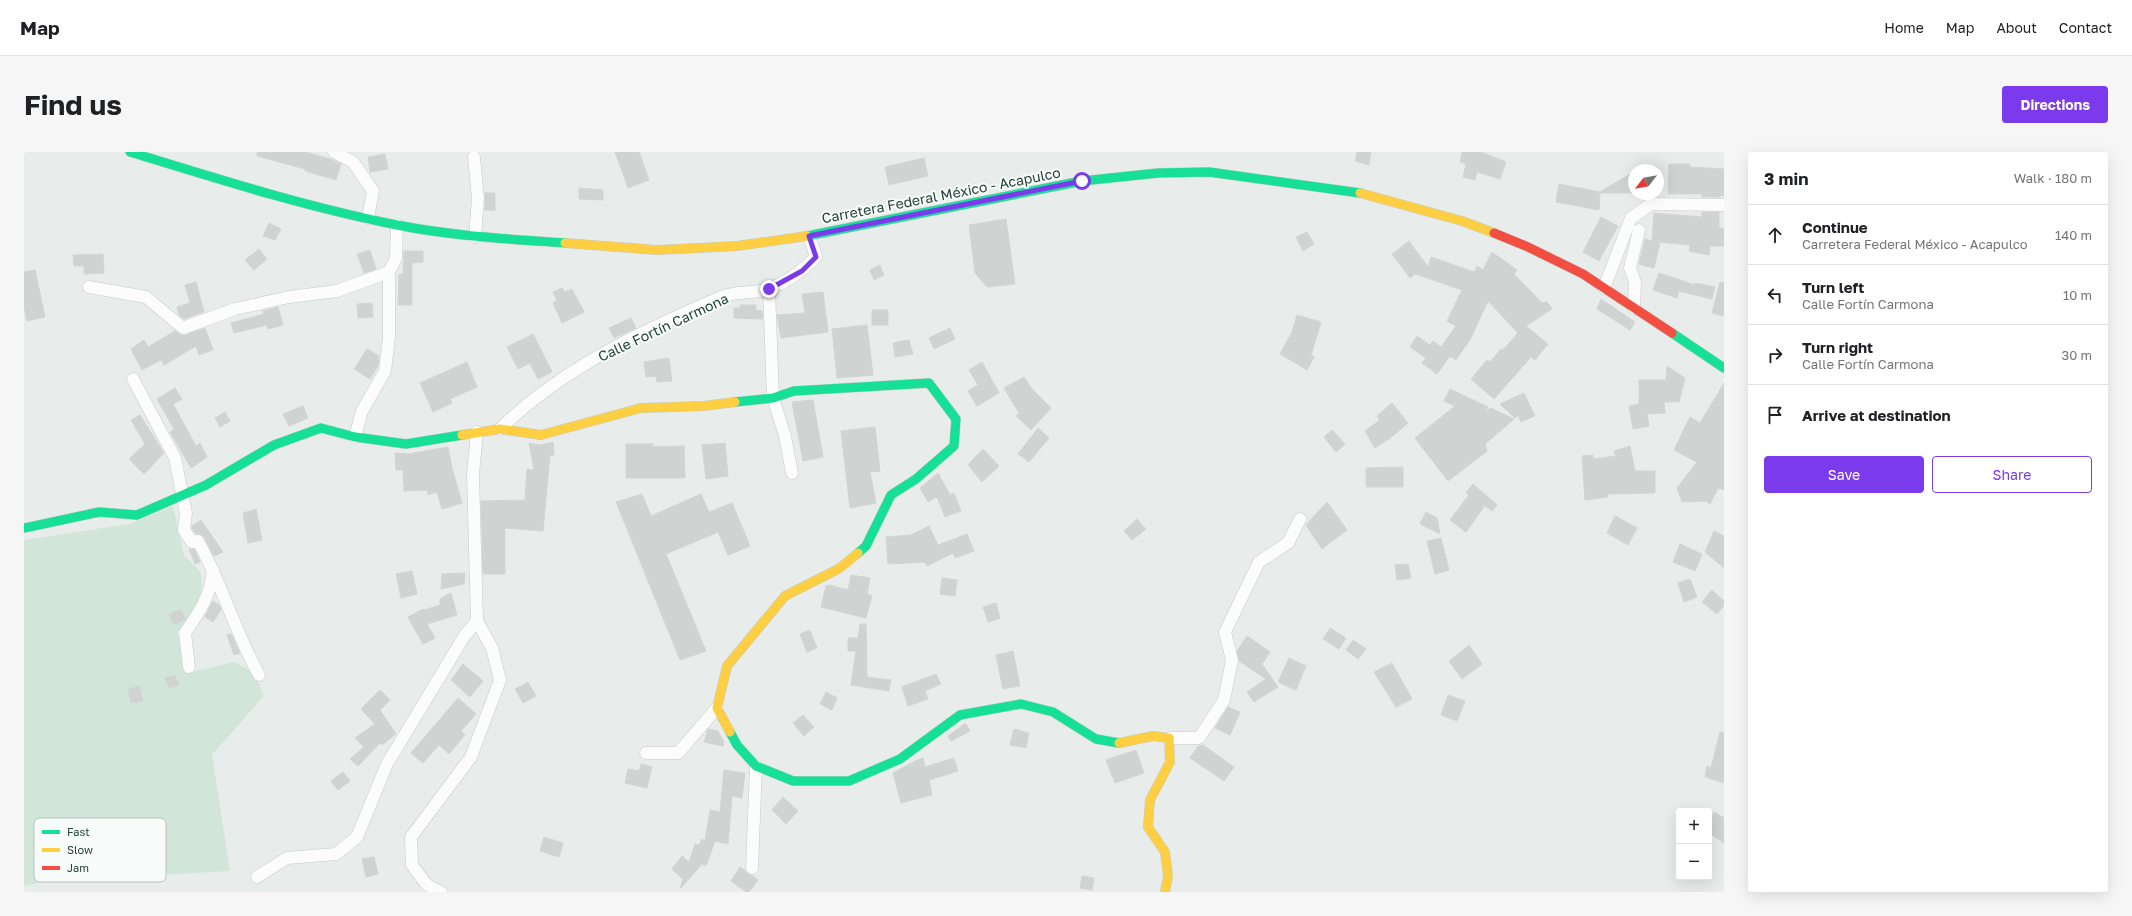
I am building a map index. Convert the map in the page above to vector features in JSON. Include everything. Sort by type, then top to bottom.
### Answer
[{"type":"street","name":"Carretera Federal México - Acapulco","points":[[130,152],[282,198],[397,225],[475,237],[657,250],[737,246],[809,236],[1082,181],[1158,173],[1208,172],[1356,192],[1462,222],[1528,247],[1583,274],[1724,368]]},
{"type":"street","points":[[334,152],[353,162],[373,191],[368,218]]},
{"type":"street","points":[[474,157],[478,198],[475,237]]},
{"type":"street","points":[[1604,288],[1631,218],[1651,204],[1724,205]]},
{"type":"street","points":[[356,437],[362,411],[385,371],[389,337],[389,272],[396,258],[397,225]]},
{"type":"street","points":[[1634,308],[1635,282],[1630,268],[1639,230]]},
{"type":"street","name":"Calle Fortín Carmona","points":[[500,428],[522,407],[583,365],[629,341],[723,296],[769,289],[802,271],[816,257],[809,236]]},
{"type":"street","points":[[89,287],[146,297],[183,328],[235,309],[289,297],[337,290],[389,272]]},
{"type":"street","points":[[769,289],[773,398],[784,436],[792,473]]},
{"type":"street","points":[[133,379],[175,458],[186,513],[184,530],[192,542],[198,541],[213,568],[249,656],[259,675]]},
{"type":"street","points":[[24,528],[98,512],[137,515],[206,485],[274,445],[321,428],[356,437],[406,444],[500,428],[541,436],[598,422],[641,408],[704,406],[773,398],[794,391],[930,382],[956,419],[954,446],[916,479],[891,496],[866,546],[840,568],[785,596],[727,666],[717,708],[678,753],[646,753]]},
{"type":"street","points":[[441,892],[428,885],[412,865],[411,837],[471,757],[500,680],[492,648],[477,621],[473,474],[477,432]]},
{"type":"street","points":[[717,708],[737,745],[756,766],[792,782],[848,780],[900,759],[960,715],[1021,704],[1053,712],[1096,739],[1122,743],[1153,736],[1169,738],[1199,738],[1224,700],[1232,660],[1225,632],[1259,562],[1288,543],[1300,519]]},
{"type":"street","points":[[189,667],[185,633],[202,609],[212,584],[213,568]]},
{"type":"street","points":[[257,877],[287,858],[336,854],[357,837],[387,764],[465,634],[477,621]]},
{"type":"street","points":[[1165,892],[1168,876],[1165,852],[1148,827],[1150,800],[1170,762],[1169,738]]},
{"type":"street","points":[[752,868],[756,766]]},
{"type":"green space","points":[[173,506],[184,555],[201,573],[202,588],[194,614],[177,633],[184,651],[188,673],[234,662],[254,672],[264,696],[212,755],[230,871],[166,875],[166,818],[34,818],[34,882],[44,882],[24,886],[24,540],[129,524]]},
{"type":"building","points":[[257,152],[306,152],[341,164],[336,180],[305,171],[305,169],[257,156]]},
{"type":"building","points":[[615,152],[639,152],[649,180],[628,188]]},
{"type":"building","points":[[1357,152],[1371,152],[1369,165],[1355,161]]},
{"type":"building","points":[[1462,152],[1481,152],[1506,162],[1500,179],[1477,172],[1475,180],[1463,177],[1466,164],[1460,162]]},
{"type":"building","points":[[385,154],[388,169],[370,172],[368,157]]},
{"type":"building","points":[[924,158],[928,176],[889,185],[885,167]]},
{"type":"building","points":[[1669,164],[1690,164],[1690,167],[1724,169],[1724,196],[1702,197],[1702,194],[1668,194]]},
{"type":"building","points":[[1628,175],[1628,193],[1600,193],[1599,210],[1556,202],[1559,184],[1600,192]]},
{"type":"building","points":[[579,188],[603,190],[603,200],[579,199]]},
{"type":"building","points":[[485,193],[495,193],[495,210],[485,210]]},
{"type":"building","points":[[1702,212],[1719,212],[1719,228],[1724,228],[1724,246],[1710,246],[1709,255],[1689,251],[1690,245],[1657,242],[1660,243],[1654,268],[1639,264],[1645,239],[1652,241],[1654,213],[1702,217]]},
{"type":"building","points":[[1601,217],[1618,226],[1599,261],[1583,252]]},
{"type":"building","points":[[1006,219],[1015,284],[987,287],[975,273],[969,225]]},
{"type":"building","points":[[269,223],[281,229],[275,240],[263,236]]},
{"type":"building","points":[[1307,232],[1314,244],[1303,251],[1296,237]]},
{"type":"building","points":[[1409,241],[1428,267],[1431,257],[1474,272],[1477,266],[1483,270],[1492,252],[1517,270],[1514,274],[1542,303],[1547,302],[1552,309],[1526,326],[1548,344],[1535,360],[1531,357],[1494,399],[1471,379],[1487,360],[1490,362],[1518,333],[1488,301],[1471,338],[1456,360],[1450,356],[1437,374],[1422,363],[1426,358],[1410,347],[1417,336],[1430,345],[1433,341],[1441,347],[1456,326],[1447,321],[1462,290],[1415,274],[1410,278],[1392,254]]},
{"type":"building","points":[[259,249],[267,259],[254,270],[245,260]]},
{"type":"building","points":[[370,250],[376,269],[364,273],[357,254]]},
{"type":"building","points":[[404,251],[423,251],[423,262],[412,263],[412,305],[398,305],[399,274],[403,274]]},
{"type":"building","points":[[103,254],[104,273],[84,274],[84,266],[74,266],[73,255]]},
{"type":"building","points":[[880,265],[884,275],[874,280],[870,270]]},
{"type":"building","points":[[35,270],[45,317],[27,321],[24,307],[24,272]]},
{"type":"building","points":[[1659,273],[1695,285],[1695,283],[1715,287],[1712,299],[1679,291],[1677,298],[1653,290]]},
{"type":"building","points":[[196,282],[204,312],[184,319],[179,315],[177,307],[190,303],[185,285]]},
{"type":"building","points":[[1720,282],[1724,283],[1724,316],[1712,313]]},
{"type":"building","points":[[562,288],[565,292],[572,289],[584,312],[562,323],[553,303],[557,301],[553,292]]},
{"type":"building","points":[[823,292],[828,332],[781,338],[777,315],[805,313],[802,294]]},
{"type":"building","points":[[1601,299],[1635,322],[1630,330],[1597,309]]},
{"type":"building","points":[[372,303],[373,317],[358,318],[357,304]]},
{"type":"building","points":[[740,305],[756,305],[756,310],[762,311],[763,319],[734,318],[734,308],[740,308]]},
{"type":"building","points":[[278,307],[283,325],[268,329],[267,325],[234,333],[231,323],[264,314],[263,311]]},
{"type":"building","points":[[872,310],[888,310],[888,325],[872,325]]},
{"type":"building","points":[[1297,315],[1321,322],[1311,355],[1314,357],[1307,370],[1280,354],[1292,332]]},
{"type":"building","points":[[631,318],[636,328],[614,338],[609,328]]},
{"type":"building","points":[[867,325],[873,375],[837,378],[832,329]]},
{"type":"building","points":[[205,328],[213,350],[199,355],[196,346],[164,365],[161,360],[142,370],[131,349],[144,340],[148,347],[175,331],[181,335],[185,335]]},
{"type":"building","points":[[950,328],[955,339],[934,349],[929,338]]},
{"type":"building","points":[[533,334],[552,372],[538,379],[530,363],[518,369],[507,347]]},
{"type":"building","points":[[909,340],[913,354],[895,357],[893,343]]},
{"type":"building","points":[[367,349],[379,356],[378,366],[370,379],[354,369]]},
{"type":"building","points":[[669,358],[672,381],[657,382],[656,376],[646,377],[644,362]]},
{"type":"building","points":[[467,362],[477,387],[450,399],[452,403],[433,412],[420,383]]},
{"type":"building","points":[[982,362],[999,393],[977,406],[968,391],[978,385],[969,370]]},
{"type":"building","points":[[1667,366],[1685,378],[1679,402],[1664,402],[1665,413],[1647,414],[1649,426],[1633,429],[1629,406],[1639,404],[1639,380],[1666,380]]},
{"type":"building","points":[[1024,377],[1031,388],[1051,408],[1031,430],[1016,416],[1019,413],[1004,388]]},
{"type":"building","points":[[1724,383],[1724,490],[1718,488],[1710,504],[1706,501],[1682,502],[1677,488],[1697,462],[1674,450],[1690,417],[1700,423]]},
{"type":"building","points":[[175,388],[182,399],[173,404],[196,446],[200,443],[207,457],[191,468],[170,432],[174,429],[157,399]]},
{"type":"building","points":[[1450,389],[1488,407],[1484,412],[1491,408],[1514,419],[1485,444],[1487,451],[1448,481],[1415,438],[1455,406],[1444,401]]},
{"type":"building","points":[[1524,393],[1535,416],[1521,422],[1518,415],[1515,418],[1500,404]]},
{"type":"building","points":[[813,400],[823,457],[803,461],[792,402]]},
{"type":"building","points":[[1392,403],[1408,423],[1389,439],[1375,448],[1365,431],[1380,420],[1377,416]]},
{"type":"building","points":[[303,406],[308,418],[289,426],[283,414]]},
{"type":"building","points":[[225,412],[230,421],[220,427],[215,418]]},
{"type":"building","points":[[140,415],[164,453],[144,474],[129,459],[145,444],[131,420]]},
{"type":"building","points":[[875,427],[880,471],[870,472],[876,503],[850,508],[841,431]]},
{"type":"building","points":[[1038,428],[1049,438],[1029,462],[1018,454]]},
{"type":"building","points":[[1332,430],[1345,444],[1336,452],[1324,437]]},
{"type":"building","points":[[553,442],[554,455],[550,455],[543,531],[505,528],[505,574],[483,574],[481,501],[525,500],[527,469],[534,470],[529,443],[540,445]]},
{"type":"building","points":[[725,443],[728,476],[706,479],[702,445]]},
{"type":"building","points":[[626,444],[653,444],[653,447],[684,446],[685,478],[626,478]]},
{"type":"building","points":[[1630,446],[1635,471],[1655,471],[1655,493],[1608,494],[1608,497],[1585,500],[1582,456],[1593,455],[1593,459],[1616,456],[1614,451]]},
{"type":"building","points":[[448,447],[452,468],[462,503],[442,509],[437,492],[428,495],[427,490],[404,491],[403,470],[396,470],[395,453],[408,454]]},
{"type":"building","points":[[983,449],[999,466],[982,482],[968,465]]},
{"type":"building","points":[[1403,467],[1403,487],[1366,487],[1366,468]]},
{"type":"building","points":[[938,473],[950,495],[954,493],[961,511],[945,517],[937,497],[928,502],[920,488]]},
{"type":"building","points":[[1473,484],[1497,505],[1492,511],[1479,502],[1484,507],[1466,532],[1450,520],[1469,495],[1466,493]]},
{"type":"building","points":[[642,494],[651,516],[701,494],[709,512],[732,503],[750,546],[728,555],[718,532],[666,554],[706,651],[680,660],[616,502]]},
{"type":"building","points":[[1327,502],[1347,530],[1322,549],[1306,525]]},
{"type":"building","points":[[256,509],[262,540],[248,543],[243,513]]},
{"type":"building","points":[[1426,512],[1437,518],[1440,534],[1420,524]]},
{"type":"building","points":[[1615,516],[1637,528],[1628,545],[1607,533]]},
{"type":"building","points":[[1137,519],[1146,529],[1132,540],[1124,531]]},
{"type":"building","points":[[201,520],[223,552],[214,556],[204,537],[201,534],[196,534],[192,526]]},
{"type":"building","points":[[929,526],[938,545],[967,534],[974,551],[955,558],[953,553],[927,566],[925,562],[888,564],[886,537],[911,535]]},
{"type":"building","points":[[1714,531],[1724,536],[1724,568],[1705,552]]},
{"type":"building","points":[[1441,538],[1449,570],[1435,574],[1427,541]]},
{"type":"building","points":[[1680,544],[1702,554],[1695,571],[1673,562]]},
{"type":"building","points":[[189,549],[194,549],[200,562],[195,564]]},
{"type":"building","points":[[1408,564],[1411,578],[1397,580],[1395,565]]},
{"type":"building","points":[[412,571],[417,594],[401,598],[396,574]]},
{"type":"building","points":[[465,573],[464,584],[441,589],[442,574]]},
{"type":"building","points":[[851,575],[870,578],[867,594],[872,596],[866,618],[821,607],[826,586],[829,585],[848,590]]},
{"type":"building","points":[[942,578],[957,580],[955,596],[940,594]]},
{"type":"building","points":[[1690,579],[1697,597],[1684,602],[1678,583]]},
{"type":"building","points":[[1712,590],[1724,601],[1724,605],[1717,614],[1702,602]]},
{"type":"building","points":[[451,593],[457,615],[427,624],[435,638],[423,644],[408,617],[423,609],[424,610],[440,605],[440,599]]},
{"type":"building","points":[[213,601],[220,606],[221,610],[213,622],[205,617]]},
{"type":"building","points":[[996,603],[1000,618],[988,622],[983,607]]},
{"type":"building","points":[[181,609],[185,619],[174,625],[169,614]]},
{"type":"building","points":[[860,624],[866,624],[867,677],[891,680],[889,691],[851,685],[856,651],[848,651],[848,638],[858,638]]},
{"type":"building","points":[[1330,628],[1346,638],[1339,649],[1323,639]]},
{"type":"building","points":[[810,630],[817,648],[807,652],[800,634]]},
{"type":"building","points":[[231,634],[240,653],[234,655],[227,635]]},
{"type":"building","points":[[1247,636],[1270,652],[1262,664],[1278,687],[1254,702],[1247,692],[1266,679],[1239,661],[1237,651]]},
{"type":"building","points":[[1353,640],[1366,649],[1358,659],[1346,650]]},
{"type":"building","points":[[1469,645],[1482,664],[1462,679],[1449,661]]},
{"type":"building","points":[[1013,651],[1020,686],[1003,689],[996,655]]},
{"type":"building","points":[[1289,658],[1306,666],[1296,690],[1278,682]]},
{"type":"building","points":[[1392,663],[1412,699],[1396,707],[1374,672]]},
{"type":"building","points":[[463,664],[483,681],[470,697],[462,690],[462,688],[461,689],[451,680]]},
{"type":"building","points":[[936,674],[941,684],[925,691],[928,699],[908,706],[902,687]]},
{"type":"building","points":[[175,675],[179,685],[169,688],[165,678]]},
{"type":"building","points":[[528,682],[536,696],[523,703],[515,689]]},
{"type":"building","points":[[140,686],[143,701],[131,703],[128,689]]},
{"type":"building","points":[[380,690],[390,700],[380,710],[396,734],[382,745],[380,743],[358,766],[350,759],[364,747],[355,738],[375,724],[361,709]]},
{"type":"building","points":[[826,692],[837,698],[832,710],[820,704]]},
{"type":"building","points":[[1448,695],[1465,701],[1457,721],[1441,715]]},
{"type":"building","points":[[458,698],[476,714],[461,731],[465,735],[449,754],[439,745],[423,763],[411,753]]},
{"type":"building","points":[[1228,707],[1240,712],[1230,735],[1215,728]]},
{"type":"building","points":[[803,715],[814,727],[804,736],[793,723]]},
{"type":"building","points":[[966,724],[970,731],[951,741],[948,736]]},
{"type":"building","points":[[708,729],[718,731],[724,742],[723,746],[704,742]]},
{"type":"building","points":[[1014,729],[1029,733],[1026,748],[1010,745]]},
{"type":"building","points":[[1720,732],[1724,732],[1724,783],[1705,777],[1707,766],[1711,768]]},
{"type":"building","points":[[1203,745],[1234,767],[1224,781],[1190,758],[1198,746]]},
{"type":"building","points":[[1136,750],[1144,773],[1115,783],[1106,760]]},
{"type":"building","points":[[923,758],[925,767],[954,758],[958,771],[929,780],[932,795],[901,803],[893,773]]},
{"type":"building","points":[[641,764],[652,767],[647,788],[625,783],[628,769],[639,771]]},
{"type":"building","points":[[724,770],[745,773],[742,798],[732,796],[728,844],[715,841],[706,866],[702,864],[680,889],[683,879],[672,869],[682,856],[689,862],[695,844],[699,845],[702,839],[705,841],[710,810],[720,812]]},
{"type":"building","points":[[343,772],[350,781],[338,790],[331,781]]},
{"type":"building","points":[[783,797],[798,811],[786,824],[772,810]]},
{"type":"building","points":[[1714,812],[1724,818],[1724,843],[1712,835],[1712,815]]},
{"type":"building","points":[[544,837],[563,843],[559,857],[540,851]]},
{"type":"building","points":[[374,857],[378,874],[366,877],[362,859]]},
{"type":"building","points":[[740,867],[758,880],[749,892],[746,892],[731,881]]},
{"type":"building","points":[[1082,876],[1094,878],[1092,890],[1080,888]]},
{"type":"traffic: fast","points":[[130,152],[296,201],[363,218],[418,229],[565,243]]},
{"type":"traffic: fast","points":[[807,236],[1082,181],[1158,173],[1209,172],[1360,193]]},
{"type":"traffic: fast","points":[[1672,333],[1724,368]]},
{"type":"traffic: fast","points":[[735,402],[773,398],[794,391],[929,383],[956,419],[954,446],[916,479],[891,495],[866,546],[858,553]]},
{"type":"traffic: fast","points":[[24,528],[99,512],[137,515],[206,485],[274,445],[321,428],[355,437],[406,444],[462,435]]},
{"type":"traffic: fast","points":[[730,732],[737,745],[756,766],[793,781],[849,781],[900,759],[960,715],[1021,704],[1053,712],[1096,739],[1119,743]]},
{"type":"traffic: slow","points":[[1360,193],[1462,221],[1494,233]]},
{"type":"traffic: slow","points":[[565,243],[657,250],[737,246],[807,236]]},
{"type":"traffic: slow","points":[[462,435],[500,429],[541,435],[641,408],[704,406],[735,402]]},
{"type":"traffic: slow","points":[[730,732],[717,708],[727,666],[785,596],[840,568],[858,553]]},
{"type":"traffic: slow","points":[[1119,743],[1153,736],[1169,738],[1170,762],[1150,800],[1148,827],[1165,852],[1168,876],[1165,892]]},
{"type":"traffic: jam","points":[[1494,233],[1528,247],[1583,274],[1672,333]]},
{"type":"route","points":[[769,289],[802,271],[816,257],[809,236],[1082,181]]}]
